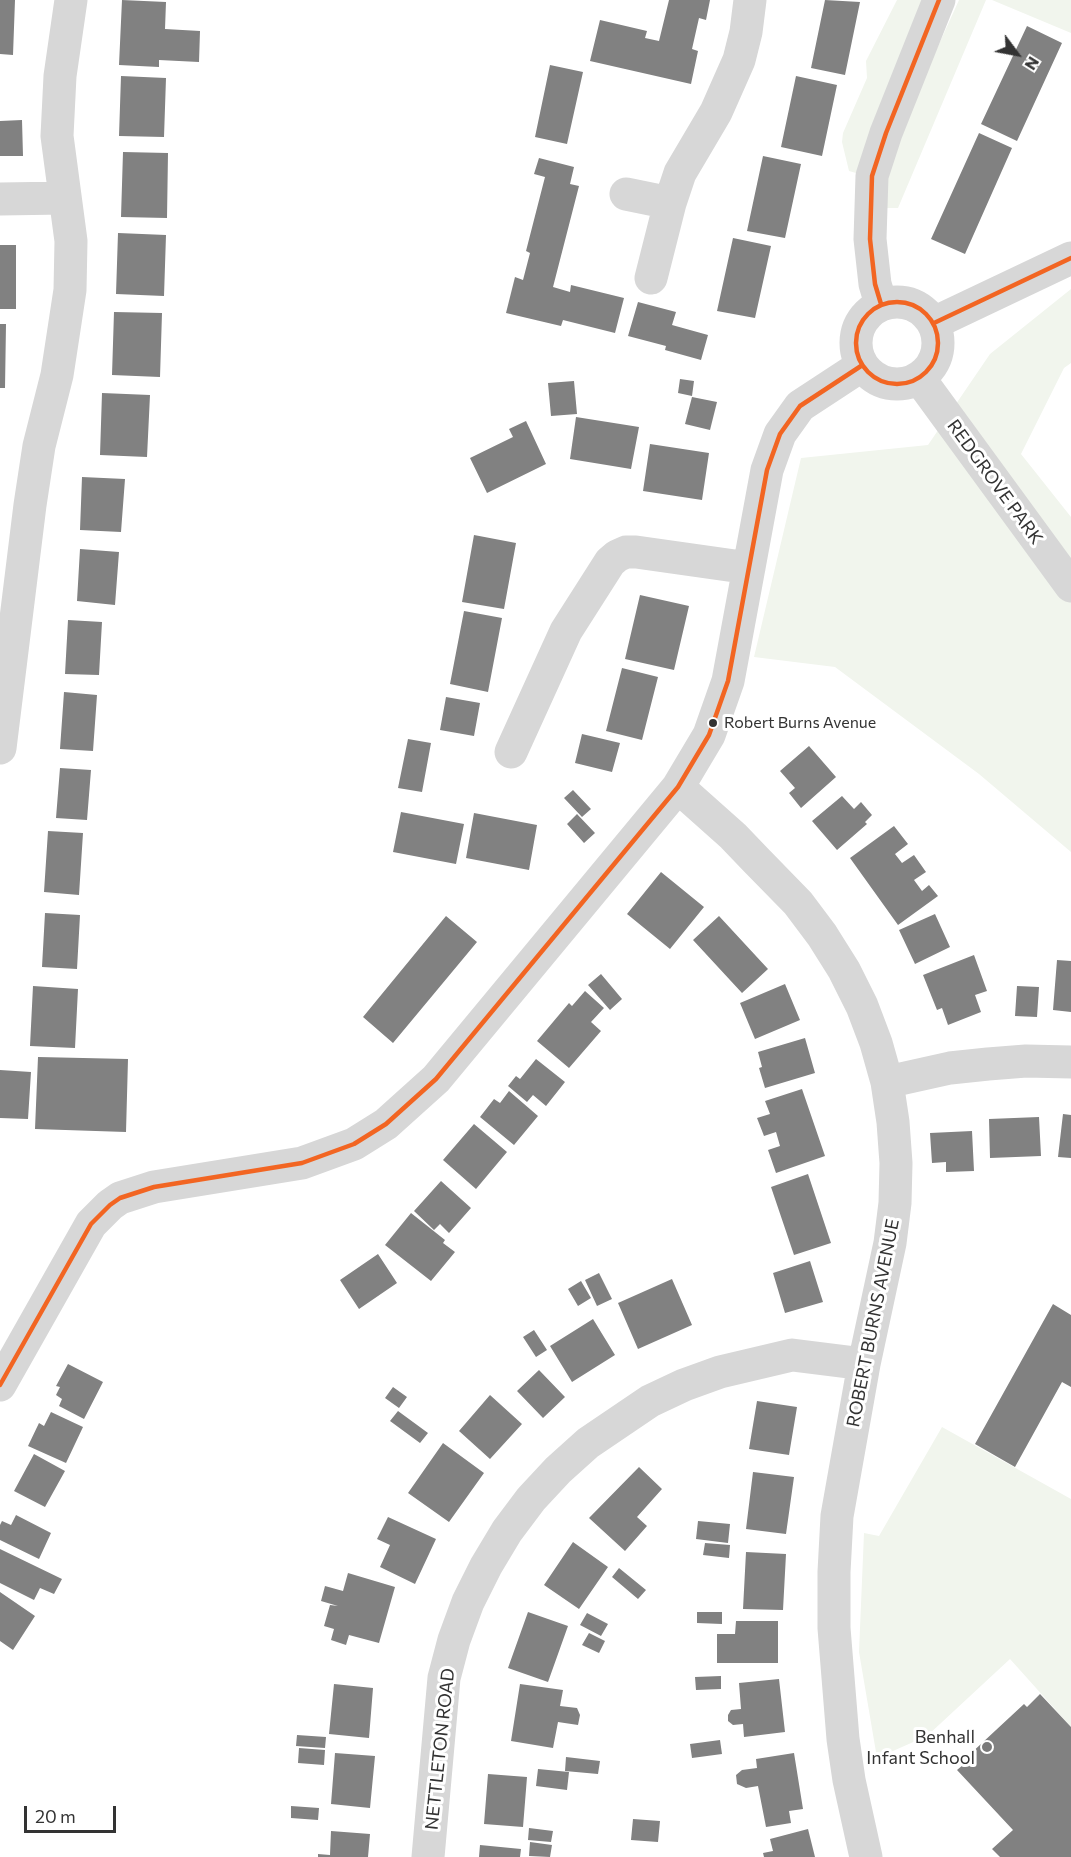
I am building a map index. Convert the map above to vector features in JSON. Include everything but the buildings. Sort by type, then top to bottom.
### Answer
[{"type":"street","points":[[1,737],[39,446],[57,375],[70,290],[71,242],[57,136],[60,76],[71,0]]},
{"type":"street","points":[[651,278],[680,173],[729,86],[739,60],[746,32],[750,0]]},
{"type":"street","points":[[881,304],[875,284],[870,239],[872,176],[886,133],[939,0]]},
{"type":"street","points":[[626,194],[670,203]]},
{"type":"street","points":[[0,199],[65,198]]},
{"type":"street","points":[[934,323],[1071,258]]},
{"type":"street","points":[[901,301],[920,308],[934,323],[939,344],[933,363],[920,378],[899,385],[877,381],[861,366],[855,349],[856,330],[866,314],[881,304],[901,301]]},
{"type":"street","points":[[0,1385],[90,1224],[120,1198],[154,1187],[302,1163],[354,1144],[386,1124],[436,1079],[678,787],[709,735],[728,681],[767,470],[780,434],[800,406],[861,366]]},
{"type":"street","name":"REDGROVE PARK","points":[[920,378],[1071,586]]},
{"type":"street","points":[[511,752],[566,631],[610,562],[617,556],[626,552],[636,552],[749,568]]},
{"type":"street","name":"ROBERT BURNS AVENUE","points":[[678,787],[733,836],[798,903],[844,969],[862,1006],[876,1043],[893,1122],[896,1163],[895,1203],[890,1243],[864,1364],[837,1516],[834,1628],[843,1739],[849,1780],[866,1857]]},
{"type":"street","points":[[886,1083],[950,1068],[1026,1061],[1071,1062]]},
{"type":"street","name":"NETTLETON ROAD","points":[[428,1857],[444,1678],[454,1640],[468,1602],[486,1566],[507,1531],[531,1499],[588,1443],[650,1401],[684,1385],[729,1369],[792,1355],[864,1364]]},
{"type":"shaded area","points":[[897,0],[922,0],[856,173],[849,171],[842,142],[843,133],[867,78],[866,61]]},
{"type":"shaded area","points":[[959,0],[986,0],[898,208],[881,208],[890,152]]},
{"type":"shaded area","points":[[992,0],[1071,0],[1071,33]]},
{"type":"shaded area","points":[[1071,289],[1071,363],[1064,368],[1021,454],[1071,517],[1071,852],[979,774],[835,667],[754,657],[801,458],[928,445],[990,354]]},
{"type":"shaded area","points":[[942,1427],[1071,1499],[1071,1727],[1010,1659],[927,1736],[877,1758],[859,1652],[864,1533],[879,1536]]},
{"type":"transit line","points":[[881,304],[875,284],[870,239],[872,176],[886,133],[939,0]]},
{"type":"transit line","points":[[934,323],[1071,258]]},
{"type":"transit line","points":[[897,302],[913,305],[926,314],[935,327],[938,343],[935,359],[926,372],[913,381],[897,384],[881,381],[868,372],[859,359],[856,343],[859,327],[868,314],[881,305],[897,302]]},
{"type":"transit line","points":[[0,1385],[91,1224],[110,1205],[120,1198],[154,1187],[302,1163],[354,1144],[386,1124],[436,1079],[678,787],[709,735],[728,681],[767,470],[780,434],[800,406],[861,366]]},
{"type":"place","name":"Robert Burns Avenue","points":[[713,723]]},
{"type":"place","name":"Benhall Infant School","points":[[987,1747]]}]
